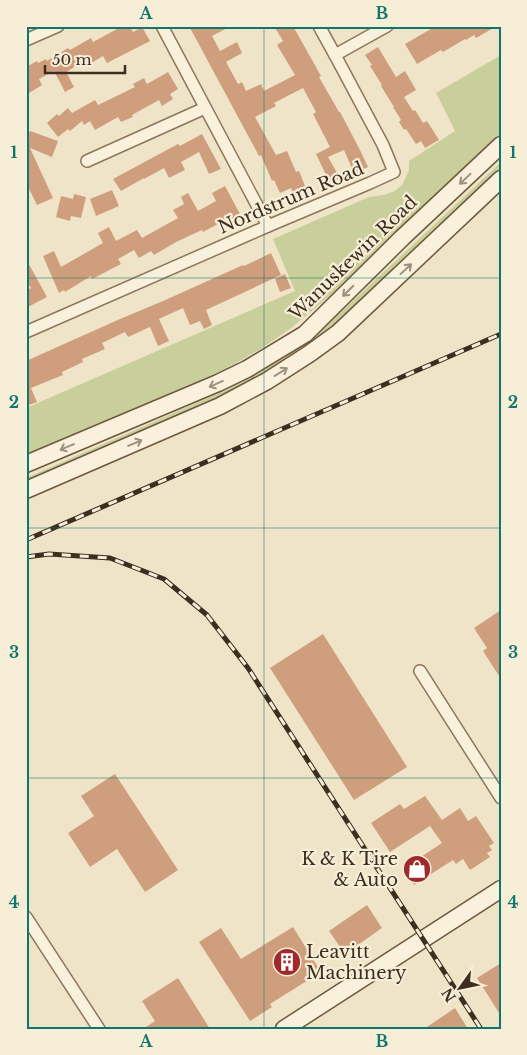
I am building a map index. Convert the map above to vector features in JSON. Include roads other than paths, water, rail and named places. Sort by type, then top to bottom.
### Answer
[{"type":"main road","name":"Wanuskewin Road","points":[[26,464],[218,383],[247,369],[305,334],[402,238],[501,145]]},
{"type":"main road","points":[[26,490],[220,406],[267,381],[309,354],[338,333],[501,179]]},
{"type":"main road","points":[[284,1029],[501,889]]},
{"type":"street","points":[[26,40],[58,26]]},
{"type":"street","points":[[162,26],[268,226]]},
{"type":"street","points":[[319,26],[335,55],[387,26]]},
{"type":"street","name":"Nordstrum Road","points":[[26,332],[394,172],[383,145],[335,55]]},
{"type":"street","points":[[87,161],[205,108]]},
{"type":"street","points":[[420,671],[501,798]]},
{"type":"street","points":[[26,917],[99,1029]]},
{"type":"railway","points":[[26,540],[501,334]]},
{"type":"railway","points":[[26,557],[49,554],[110,558],[164,579],[207,615],[248,668],[481,1029]]},
{"type":"place","name":"K & K Tire & Auto","points":[[417,869]]},
{"type":"place","name":"Leavitt Machinery","points":[[287,962]]}]
